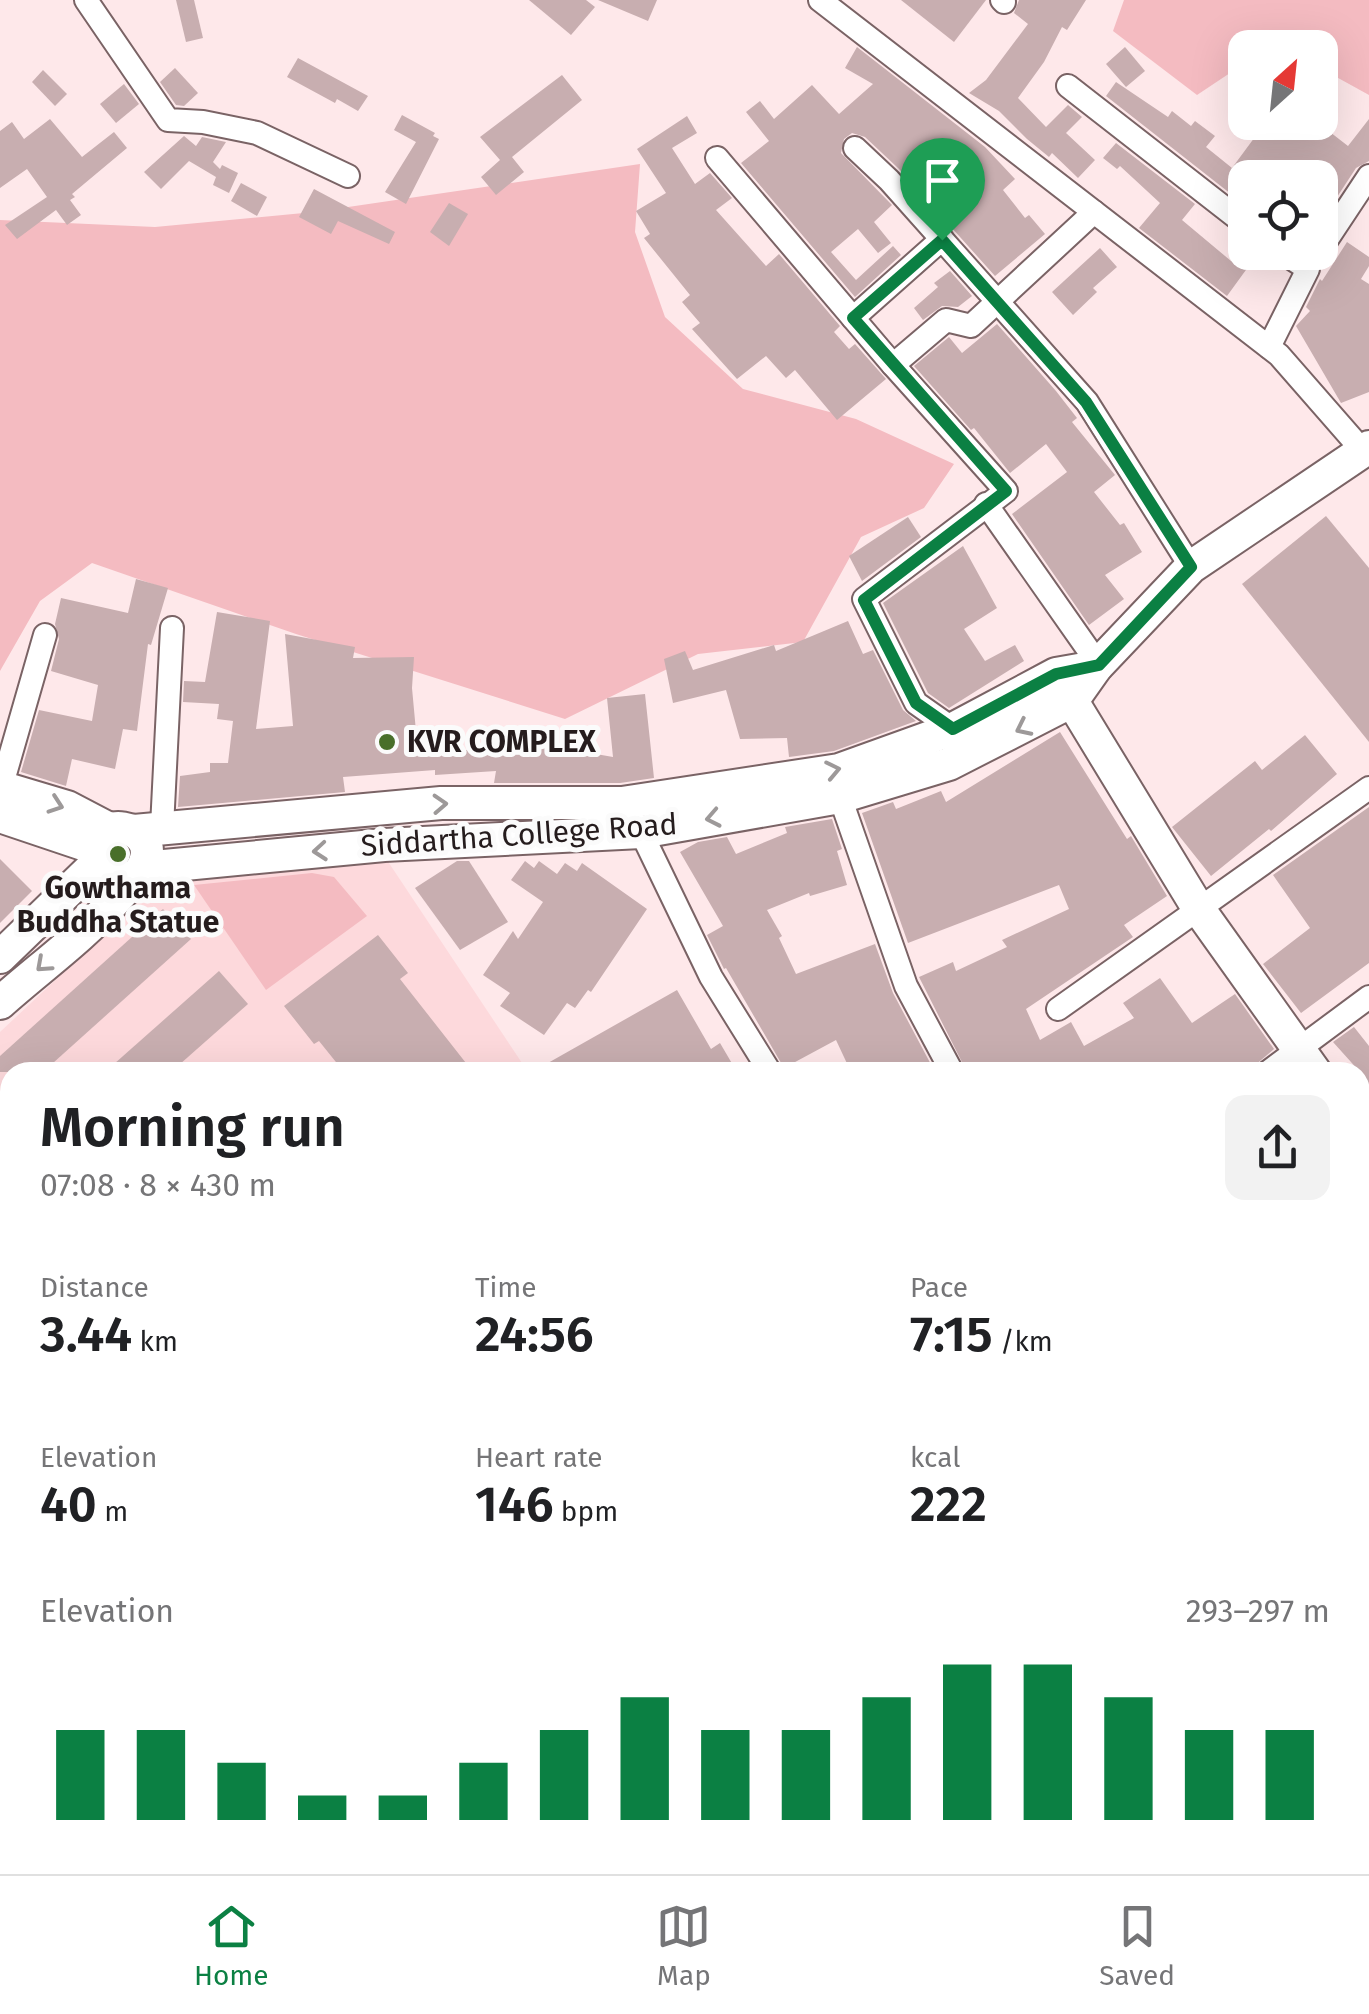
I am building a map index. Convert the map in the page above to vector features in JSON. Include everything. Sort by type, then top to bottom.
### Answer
[{"type":"street","points":[[86,0],[168,120],[203,122],[257,133],[348,176]]},
{"type":"street","points":[[820,0],[1269,347],[1367,452]]},
{"type":"street","points":[[1068,86],[1228,211]]},
{"type":"street","points":[[854,148],[889,180],[1086,402],[1191,567]]},
{"type":"street","points":[[718,158],[893,366],[1006,491],[864,600],[916,703],[953,729]]},
{"type":"street","points":[[1338,222],[1369,176]]},
{"type":"street","points":[[893,366],[946,320],[971,326],[1094,212]]},
{"type":"street","points":[[853,318],[942,240]]},
{"type":"street","points":[[1269,347],[1308,270]]},
{"type":"street","name":"Siddartha College Road","points":[[138,872],[384,845],[641,832],[840,797],[949,764],[1097,666],[1191,567],[1367,452]]},
{"type":"street","points":[[986,504],[1097,666]]},
{"type":"street","points":[[138,872],[112,878],[172,628]]},
{"type":"street","points":[[45,635],[0,788],[67,807],[119,840]]},
{"type":"street","points":[[1064,688],[1198,908],[1308,1061],[1369,997]]},
{"type":"street","name":"Siddartha College Road","points":[[119,840],[441,803],[622,803],[839,770],[1064,688]]},
{"type":"street","points":[[1058,1010],[1369,788]]},
{"type":"street","points":[[840,797],[906,986],[947,1062]]},
{"type":"street","points":[[0,816],[119,840],[141,836],[147,852],[138,872],[114,901],[0,1003]]},
{"type":"street","points":[[641,832],[710,977],[764,1062]]},
{"type":"street","points":[[0,957],[119,840]]},
{"type":"shaded area","points":[[1124,0],[1369,0],[1369,95],[1338,78],[1338,30],[1228,30],[1228,74],[1197,95],[1113,31]]},
{"type":"shaded area","points":[[640,164],[635,232],[665,317],[743,389],[856,419],[954,464],[924,508],[861,537],[803,642],[698,654],[565,719],[296,634],[92,563],[40,601],[0,671],[0,220],[155,227],[314,212]]},
{"type":"shaded area","points":[[385,857],[521,1062],[0,1062],[0,1032],[159,883]]},
{"type":"shaded area","points":[[312,873],[334,877],[367,916],[266,990],[194,885]]},
{"type":"building","points":[[176,0],[194,0],[203,38],[186,42]]},
{"type":"building","points":[[529,0],[586,0],[595,7],[571,35]]},
{"type":"building","points":[[598,0],[657,0],[648,21]]},
{"type":"building","points":[[901,0],[986,0],[954,42]]},
{"type":"building","points":[[1019,0],[1086,0],[1067,30],[1062,27],[1044,62],[1018,98],[1046,127],[1068,105],[1082,117],[1066,133],[1095,160],[1078,178],[1052,153],[1049,157],[1027,139],[999,111],[969,93],[986,80],[1028,24],[1014,13]]},
{"type":"building","points":[[857,47],[985,147],[1015,179],[1003,190],[1025,218],[1029,215],[1045,234],[995,276],[899,169],[865,137],[852,133],[844,139],[841,153],[892,205],[874,222],[891,243],[878,253],[858,229],[831,252],[856,280],[893,246],[901,255],[855,297],[741,163],[769,141],[746,112],[760,101],[774,119],[812,85],[839,114],[873,84],[845,68]]},
{"type":"building","points":[[1125,47],[1145,71],[1126,87],[1106,64]]},
{"type":"building","points":[[298,58],[368,96],[358,111],[287,77]]},
{"type":"building","points":[[175,68],[198,93],[184,106],[176,105],[160,82]]},
{"type":"building","points":[[43,70],[67,94],[55,106],[32,82]]},
{"type":"building","points":[[562,75],[582,100],[512,157],[524,172],[496,195],[481,177],[500,160],[480,137]]},
{"type":"building","points":[[1116,82],[1168,117],[1172,111],[1191,126],[1195,121],[1215,136],[1206,147],[1228,165],[1228,192],[1106,96]]},
{"type":"building","points":[[124,84],[139,104],[116,123],[100,104]]},
{"type":"building","points":[[402,115],[439,139],[406,204],[385,192],[416,142],[394,130]]},
{"type":"building","points":[[687,116],[697,133],[672,148],[695,184],[710,173],[732,198],[716,210],[766,266],[779,254],[840,326],[834,332],[849,349],[855,344],[886,379],[837,420],[795,370],[786,378],[766,356],[737,379],[692,329],[700,323],[682,302],[690,295],[644,238],[650,234],[636,211],[666,193],[637,149]]},
{"type":"building","points":[[50,119],[82,157],[114,132],[127,148],[72,194],[75,197],[70,200],[81,215],[67,225],[56,210],[17,239],[5,225],[47,197],[27,169],[0,188],[0,131],[12,122],[24,139]]},
{"type":"building","points":[[1369,119],[1369,161],[1356,168],[1338,196],[1338,160],[1238,160],[1253,140],[1338,138],[1348,146]]},
{"type":"building","points":[[184,136],[196,146],[202,137],[226,142],[213,162],[220,169],[222,165],[238,173],[229,193],[213,185],[216,177],[189,161],[161,189],[144,172]]},
{"type":"building","points":[[1116,143],[1195,204],[1182,220],[1228,258],[1228,270],[1246,270],[1227,296],[1139,228],[1160,203],[1120,166],[1117,169],[1103,158]]},
{"type":"building","points":[[241,183],[267,197],[257,216],[231,201]]},
{"type":"building","points":[[314,189],[395,232],[389,244],[338,221],[331,234],[299,217]]},
{"type":"building","points":[[449,203],[468,214],[449,246],[430,232]]},
{"type":"building","points":[[1347,242],[1369,257],[1369,266],[1361,279],[1369,284],[1369,392],[1341,403],[1296,326],[1310,311],[1306,307],[1320,279],[1329,270],[1338,270],[1338,256]]},
{"type":"building","points":[[1100,248],[1117,267],[1093,288],[1097,292],[1073,315],[1052,292]]},
{"type":"building","points":[[950,271],[972,296],[958,307],[942,306],[923,320],[914,308],[938,287],[934,283]]},
{"type":"building","points":[[997,324],[1056,391],[1077,418],[1072,422],[1115,475],[1094,492],[1120,525],[1124,523],[1142,552],[1105,575],[1124,599],[1089,625],[1012,514],[1067,472],[1046,444],[1010,473],[974,428],[971,430],[914,366],[949,337],[962,353]]},
{"type":"building","points":[[1326,516],[1369,568],[1369,742],[1242,584]]},
{"type":"building","points":[[908,517],[921,537],[862,581],[849,556]]},
{"type":"building","points":[[963,546],[997,608],[964,629],[985,661],[1015,645],[1024,661],[949,708],[928,693],[883,603]]},
{"type":"building","points":[[136,579],[168,588],[151,645],[148,644],[137,731],[123,729],[115,769],[72,759],[66,786],[21,772],[39,710],[92,721],[98,685],[51,671],[59,639],[55,624],[61,598],[128,613]]},
{"type":"building","points":[[217,612],[270,621],[256,729],[293,726],[285,634],[355,647],[353,658],[414,657],[412,688],[418,753],[498,748],[500,731],[540,736],[539,744],[613,757],[607,698],[645,694],[654,778],[620,783],[494,783],[496,771],[435,775],[435,770],[343,777],[345,792],[178,807],[180,776],[210,772],[210,763],[228,763],[233,721],[217,719],[219,704],[183,702],[184,681],[205,682]]},
{"type":"building","points":[[848,621],[863,654],[873,650],[903,710],[916,721],[834,751],[789,757],[787,738],[740,739],[726,690],[673,703],[664,659],[685,651],[693,670],[774,645],[776,651]]},
{"type":"building","points":[[1060,732],[1167,896],[1124,925],[1133,937],[1026,1009],[1040,1040],[1071,1022],[1084,1046],[1134,1018],[1123,1003],[1160,978],[1192,1023],[1235,994],[1274,1049],[1259,1062],[962,1062],[919,977],[953,962],[956,971],[1007,947],[1002,940],[1069,909],[1059,885],[908,943],[862,813],[893,802],[896,809],[941,791],[946,802]]},
{"type":"building","points":[[1305,735],[1337,774],[1211,876],[1172,827],[1255,761],[1262,770]]},
{"type":"building","points":[[1369,807],[1369,963],[1301,1013],[1263,964],[1310,928],[1273,875]]},
{"type":"building","points":[[832,819],[842,849],[837,851],[847,885],[810,896],[809,893],[767,910],[796,974],[875,944],[893,993],[930,1062],[846,1062],[836,1040],[795,1062],[781,1062],[707,935],[723,926],[680,852],[698,842],[727,837],[736,854],[787,833],[785,827]]},
{"type":"building","points":[[0,859],[32,891],[0,923]]},
{"type":"building","points":[[457,861],[469,861],[508,922],[460,950],[415,888]]},
{"type":"building","points":[[525,861],[534,868],[539,861],[557,874],[565,863],[577,871],[582,863],[647,909],[591,992],[588,990],[575,1008],[567,1003],[544,1035],[500,1006],[510,993],[483,975],[513,931],[518,939],[543,902],[511,880]]},
{"type":"building","points":[[163,909],[191,939],[54,1062],[0,1062],[0,1056]]},
{"type":"building","points":[[378,935],[408,973],[400,979],[465,1062],[336,1062],[319,1041],[314,1044],[284,1006]]},
{"type":"building","points":[[219,971],[248,1004],[182,1062],[116,1062]]},
{"type":"building","points":[[677,990],[711,1049],[720,1043],[731,1062],[550,1062]]},
{"type":"building","points":[[1354,1027],[1369,1046],[1369,1062],[1351,1062],[1333,1042]]},
{"type":"place","name":"KVR COMPLEX","points":[[387,742]]},
{"type":"place","name":"Gowthama Buddha Statue","points":[[118,854]]},
{"type":"route","points":[[942,240],[1086,402],[1191,567],[1099,665],[1056,674],[953,729],[916,703],[864,600],[1006,491],[853,318],[942,240]]}]
